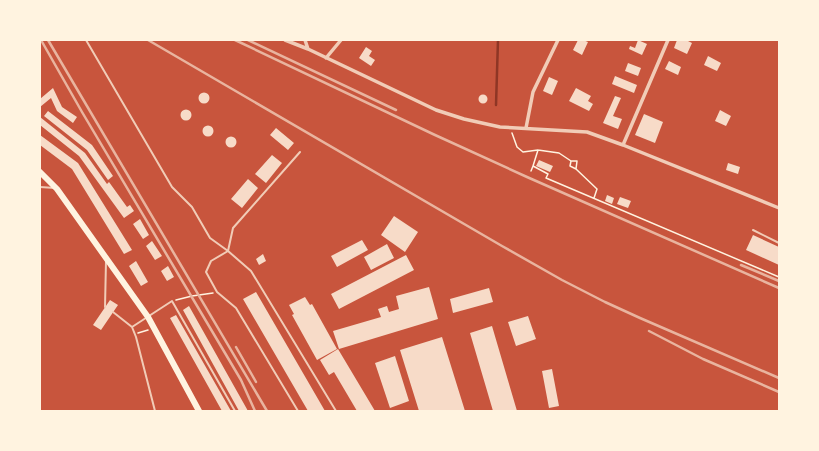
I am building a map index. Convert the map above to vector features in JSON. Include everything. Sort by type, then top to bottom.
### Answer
[{"type":"highway","points":[[40,172],[57,189],[148,317],[199,411]]},
{"type":"street","points":[[285,40],[308,49],[436,110],[464,119],[500,127],[587,132],[779,208]]},
{"type":"street","points":[[305,40],[308,49]]},
{"type":"street","points":[[326,58],[341,40]]},
{"type":"street","points":[[526,128],[533,92],[558,40]]},
{"type":"street","points":[[623,145],[668,40]]},
{"type":"lane","points":[[86,40],[172,187],[192,207],[210,238],[251,271],[336,411]]},
{"type":"lane","points":[[298,411],[236,308],[217,292],[206,272],[210,261],[228,251],[233,228],[300,152]]},
{"type":"lane","points":[[40,188],[57,189]]},
{"type":"lane","points":[[753,230],[779,243]]},
{"type":"lane","points":[[105,307],[106,257]]},
{"type":"lane","points":[[132,327],[172,301],[235,411]]},
{"type":"lane","points":[[113,312],[132,327],[136,337],[155,411]]},
{"type":"path","points":[[510,127],[517,147],[523,152],[538,150],[559,153],[571,161],[577,161],[576,169]]},
{"type":"path","points":[[531,171],[538,150]]},
{"type":"path","points":[[571,161],[570,166],[576,169],[596,189],[594,198]]},
{"type":"path","points":[[533,166],[548,174],[546,178],[779,277]]},
{"type":"path","points":[[172,301],[217,292]]},
{"type":"building","points":[[578,40],[588,42],[582,55],[573,50]]},
{"type":"building","points":[[638,40],[647,44],[642,55],[629,49],[630,46],[635,48]]},
{"type":"building","points":[[677,40],[686,40],[692,43],[687,54],[674,48]]},
{"type":"building","points":[[366,47],[372,51],[369,56],[375,60],[371,66],[359,58]]},
{"type":"building","points":[[708,56],[721,63],[717,71],[704,65]]},
{"type":"building","points":[[669,61],[681,67],[678,75],[665,69]]},
{"type":"building","points":[[628,63],[641,68],[638,76],[625,71]]},
{"type":"building","points":[[615,76],[637,85],[634,93],[612,84]]},
{"type":"building","points":[[549,77],[558,81],[552,95],[543,91]]},
{"type":"building","points":[[53,88],[62,107],[77,117],[73,123],[57,111],[51,98],[40,107],[40,99]]},
{"type":"building","points":[[576,88],[591,96],[588,101],[593,104],[589,111],[569,101]]},
{"type":"building","points":[[202,93],[206,93],[208,94],[208,102],[202,103],[199,100],[199,96]]},
{"type":"building","points":[[481,95],[485,95],[487,99],[485,103],[481,103],[479,101],[479,97]]},
{"type":"building","points":[[615,96],[621,98],[613,116],[622,119],[618,129],[603,123]]},
{"type":"building","points":[[184,110],[188,110],[190,111],[190,119],[184,120],[181,117],[181,113]]},
{"type":"building","points":[[720,110],[731,116],[726,126],[715,121]]},
{"type":"building","points":[[48,111],[92,145],[113,176],[108,180],[87,150],[44,116]]},
{"type":"building","points":[[644,114],[663,122],[655,143],[635,135]]},
{"type":"building","points":[[40,117],[85,153],[107,184],[109,182],[127,207],[130,205],[134,211],[124,218],[79,156],[40,125]]},
{"type":"building","points":[[206,126],[210,126],[212,127],[212,135],[206,136],[203,133],[203,129]]},
{"type":"building","points":[[276,128],[294,143],[288,150],[270,135]]},
{"type":"building","points":[[40,135],[78,163],[132,250],[124,254],[72,169],[40,145]]},
{"type":"building","points":[[229,137],[233,137],[235,138],[235,146],[229,147],[226,144],[226,140]]},
{"type":"building","points":[[272,155],[282,163],[266,183],[255,174]]},
{"type":"building","points":[[539,160],[553,166],[550,172],[536,166]]},
{"type":"building","points":[[728,163],[740,167],[738,174],[726,170]]},
{"type":"building","points":[[248,179],[258,188],[242,208],[231,199]]},
{"type":"building","points":[[607,195],[614,198],[612,204],[605,201]]},
{"type":"building","points":[[620,197],[631,201],[628,208],[617,204]]},
{"type":"building","points":[[394,216],[418,232],[405,252],[381,235]]},
{"type":"building","points":[[140,219],[149,235],[143,239],[133,224]]},
{"type":"building","points":[[753,235],[779,247],[779,265],[746,250]]},
{"type":"building","points":[[362,240],[368,250],[337,267],[331,256]]},
{"type":"building","points":[[152,241],[162,256],[155,260],[146,246]]},
{"type":"building","points":[[387,244],[394,258],[371,270],[364,257]]},
{"type":"building","points":[[263,254],[266,261],[259,265],[256,259]]},
{"type":"building","points":[[406,255],[414,270],[339,309],[331,294]]},
{"type":"building","points":[[136,261],[148,282],[141,286],[129,266]]},
{"type":"building","points":[[168,266],[174,277],[167,281],[161,271]]},
{"type":"building","points":[[429,287],[438,319],[339,349],[333,331],[381,317],[378,309],[387,306],[389,312],[399,309],[396,296]]},
{"type":"building","points":[[489,288],[493,302],[453,313],[450,299]]},
{"type":"building","points":[[256,292],[325,411],[308,411],[243,299]]},
{"type":"building","points":[[305,297],[310,305],[312,304],[337,349],[317,360],[292,315],[294,314],[289,305]]},
{"type":"building","points":[[110,300],[118,305],[101,330],[93,325]]},
{"type":"building","points":[[189,306],[248,411],[239,411],[183,310]]},
{"type":"building","points":[[176,315],[231,411],[222,411],[170,318]]},
{"type":"building","points":[[528,316],[536,339],[516,346],[508,322]]},
{"type":"building","points":[[492,326],[517,411],[493,411],[470,333]]},
{"type":"building","points":[[442,337],[465,411],[419,411],[400,350]]},
{"type":"building","points":[[338,349],[375,411],[357,411],[334,372],[329,375],[320,360]]},
{"type":"building","points":[[395,356],[409,401],[390,408],[375,363]]},
{"type":"building","points":[[552,369],[559,406],[549,408],[542,371]]},
{"type":"waterway","points":[[496,105],[498,40]]},
{"type":"railway","points":[[41,40],[241,380],[255,411]]},
{"type":"railway","points":[[48,40],[267,411]]},
{"type":"railway","points":[[148,40],[562,280],[640,318],[779,378]]},
{"type":"railway","points":[[235,40],[527,177],[779,288]]},
{"type":"railway","points":[[248,40],[396,110]]},
{"type":"railway","points":[[741,265],[779,281]]},
{"type":"railway","points":[[649,331],[703,359],[779,392]]},
{"type":"railway","points":[[236,347],[256,382]]}]
